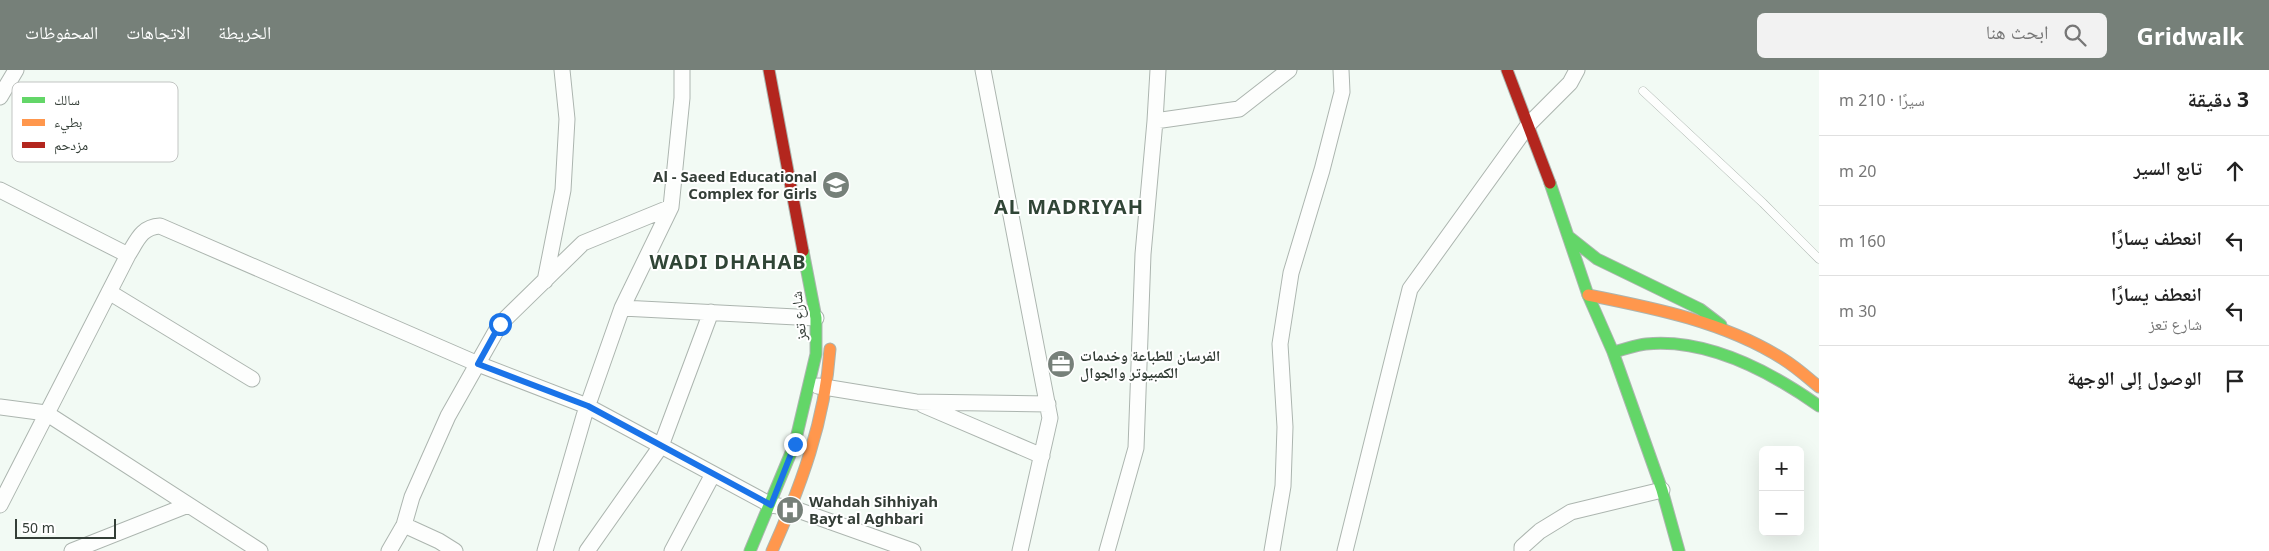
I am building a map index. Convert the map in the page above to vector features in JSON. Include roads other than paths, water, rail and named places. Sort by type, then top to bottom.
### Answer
[{"type":"main road","name":"شارع تعز","points":[[750,551],[771,505],[795,444],[816,354],[816,318],[769,70]]},
{"type":"main road","points":[[1508,70],[1529,124],[1588,295],[1613,352],[1662,490],[1679,551]]},
{"type":"main road","points":[[1568,236],[1597,259],[1700,309],[1737,336]]},
{"type":"main road","points":[[1588,295],[1651,307],[1737,336],[1776,355],[1819,387]]},
{"type":"main road","name":"شارع تعز","points":[[772,551],[792,508],[811,448],[827,387],[830,336]]},
{"type":"main road","points":[[1613,352],[1647,344],[1684,345],[1744,362],[1809,398],[1819,406]]},
{"type":"street","points":[[0,97],[16,70]]},
{"type":"street","points":[[545,281],[563,190],[567,119],[562,70]]},
{"type":"street","points":[[545,551],[588,406],[622,308],[671,206],[682,98],[682,70]]},
{"type":"street","points":[[983,70],[1050,418],[1020,551]]},
{"type":"street","points":[[1107,551],[1136,448],[1143,254],[1156,121],[1158,70]]},
{"type":"street","points":[[1156,121],[1239,108],[1289,70]]},
{"type":"street","points":[[1272,551],[1283,486],[1286,427],[1280,344],[1291,274],[1322,170],[1342,92],[1341,70]]},
{"type":"street","points":[[1344,551],[1410,289],[1529,124],[1570,83],[1577,70]]},
{"type":"street","points":[[0,190],[128,255]]},
{"type":"street","points":[[390,551],[404,525],[412,497],[448,416],[500,324],[583,243],[671,206]]},
{"type":"street","points":[[0,505],[128,255],[143,231],[150,226],[160,226],[478,364],[588,406],[771,505],[792,508],[906,550]]},
{"type":"street","points":[[109,292],[252,379]]},
{"type":"street","points":[[622,308],[816,318]]},
{"type":"street","points":[[587,551],[661,446],[711,312]]},
{"type":"street","points":[[810,385],[916,402],[1048,404]]},
{"type":"street","points":[[916,402],[1042,456]]},
{"type":"street","points":[[0,407],[46,413],[260,551]]},
{"type":"street","points":[[672,551],[713,474]]},
{"type":"street","points":[[1522,551],[1522,547],[1540,531],[1571,512],[1662,490]]},
{"type":"street","points":[[72,551],[188,506]]},
{"type":"street","points":[[404,525],[439,541],[455,551]]},
{"type":"lane","points":[[1643,91],[1763,203],[1819,259]]},
{"type":"place","name":"Al - Saeed Educational Complex for Girls","points":[[836,185]]},
{"type":"place","name":"الفرسان للطباعة وخدمات الكمبيوتر والجوال","points":[[1061,364]]},
{"type":"place","name":"Wahdah Sihhiyah Bayt al Aghbari","points":[[790,510]]},
{"type":"district","name":"AL MADRIYAH","points":[[1069,206]]},
{"type":"district","name":"WADI DHAHAB","points":[[728,261]]}]
